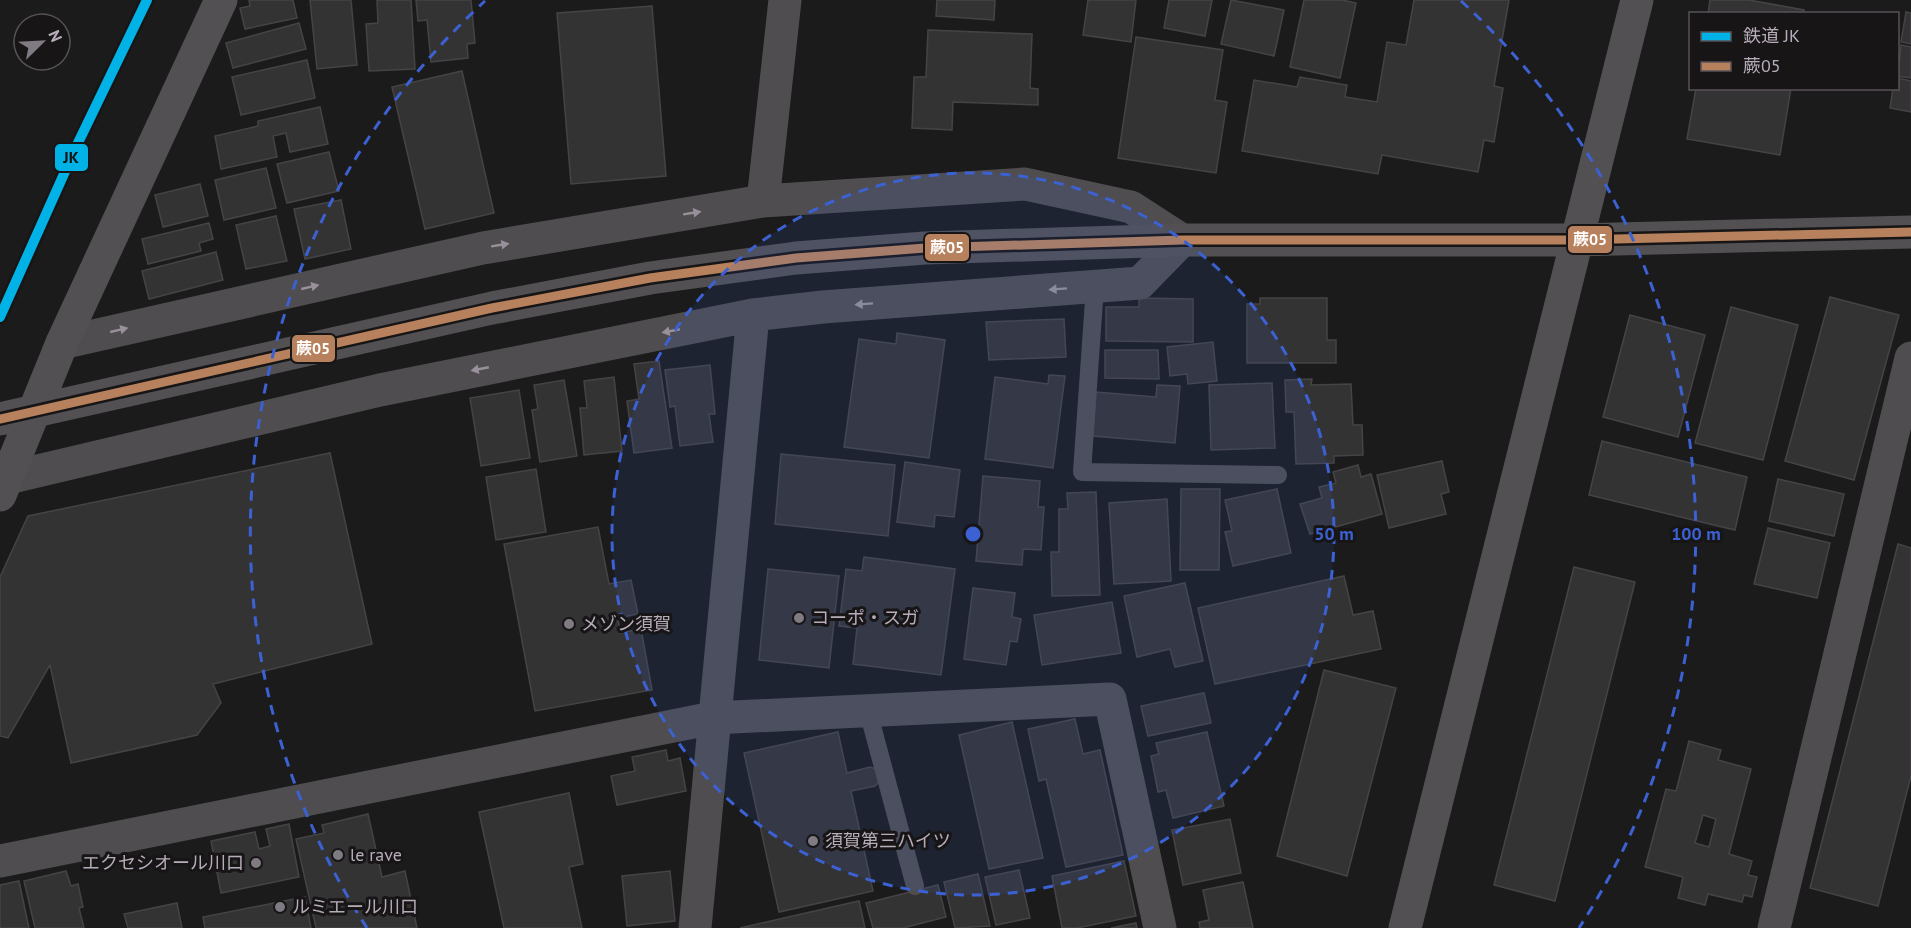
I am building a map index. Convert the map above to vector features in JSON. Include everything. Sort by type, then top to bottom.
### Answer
[{"type":"street","points":[[4,487],[62,343],[221,0]]},
{"type":"street","points":[[763,201],[785,0]]},
{"type":"street","points":[[1405,928],[1575,240],[1637,0]]},
{"type":"street","points":[[62,343],[483,248],[763,201],[1025,184],[1131,207],[1182,240]]},
{"type":"street","points":[[0,419],[492,308],[650,278],[796,258],[925,248],[1182,240],[1575,240],[1911,232]]},
{"type":"street","points":[[4,487],[380,390],[753,315],[823,307],[1140,283],[1182,240]]},
{"type":"street","points":[[695,928],[713,718],[753,315]]},
{"type":"street","points":[[1774,928],[1911,358]]},
{"type":"street","points":[[0,861],[713,718],[1110,699],[1160,928]]},
{"type":"lane","points":[[1095,286],[1082,472],[1278,475]]},
{"type":"lane","points":[[868,711],[915,886]]},
{"type":"building","points":[[249,0],[293,0],[297,18],[245,29],[240,8],[250,6]]},
{"type":"building","points":[[310,0],[351,0],[357,65],[317,69]]},
{"type":"building","points":[[377,0],[411,0],[415,69],[369,71],[366,24],[378,23]]},
{"type":"building","points":[[416,0],[471,0],[475,43],[467,44],[468,58],[431,62],[427,20],[418,21]]},
{"type":"building","points":[[937,0],[995,0],[994,20],[936,16]]},
{"type":"building","points":[[1088,0],[1136,0],[1131,42],[1083,35]]},
{"type":"building","points":[[1169,0],[1212,0],[1205,36],[1164,28]]},
{"type":"building","points":[[1231,0],[1284,10],[1274,56],[1221,44]]},
{"type":"building","points":[[1304,0],[1342,0],[1356,3],[1340,78],[1290,67]]},
{"type":"building","points":[[1414,0],[1509,0],[1494,86],[1503,88],[1494,142],[1484,140],[1478,172],[1382,155],[1378,174],[1242,151],[1254,80],[1297,87],[1300,77],[1347,85],[1345,97],[1377,102],[1387,42],[1406,45]]},
{"type":"building","points":[[1710,0],[1749,0],[1804,10],[1804,12],[1708,12]]},
{"type":"building","points":[[652,6],[666,176],[571,184],[557,13]]},
{"type":"building","points":[[1906,12],[1911,13],[1911,44],[1901,42]]},
{"type":"building","points":[[299,23],[306,49],[233,68],[226,43]]},
{"type":"building","points":[[928,30],[1032,34],[1030,88],[1038,89],[1038,105],[953,102],[952,130],[912,128],[914,77],[926,77]]},
{"type":"building","points":[[1136,37],[1223,50],[1215,100],[1227,102],[1216,173],[1118,158]]},
{"type":"building","points":[[1901,45],[1911,47],[1911,78],[1899,76]]},
{"type":"building","points":[[307,60],[315,98],[241,115],[232,77]]},
{"type":"building","points":[[462,71],[494,213],[425,229],[392,87]]},
{"type":"building","points":[[1899,78],[1911,81],[1911,112],[1890,108],[1893,90],[1899,90]]},
{"type":"building","points":[[1696,90],[1791,90],[1780,155],[1687,139]]},
{"type":"building","points":[[320,107],[328,144],[290,152],[286,133],[273,136],[277,157],[221,169],[215,136],[258,126],[258,121]]},
{"type":"building","points":[[329,152],[339,191],[287,203],[277,164]]},
{"type":"building","points":[[266,168],[276,208],[224,220],[215,180]]},
{"type":"building","points":[[200,184],[208,216],[163,227],[155,195]]},
{"type":"building","points":[[341,200],[351,249],[305,259],[294,209]]},
{"type":"building","points":[[276,216],[287,261],[246,269],[236,225]]},
{"type":"building","points":[[209,223],[213,239],[199,243],[201,251],[148,264],[142,239]]},
{"type":"building","points":[[216,252],[223,280],[149,299],[142,271]]},
{"type":"building","points":[[1830,297],[1899,315],[1854,480],[1785,461]]},
{"type":"building","points":[[1139,298],[1193,299],[1193,342],[1106,341],[1106,307],[1139,307]]},
{"type":"building","points":[[1260,298],[1327,298],[1327,340],[1336,340],[1336,363],[1247,363],[1247,304],[1260,304]]},
{"type":"building","points":[[1731,307],[1798,325],[1763,460],[1695,443]]},
{"type":"building","points":[[1630,315],[1705,335],[1678,437],[1603,417]]},
{"type":"building","points":[[1064,319],[1066,357],[989,360],[986,322]]},
{"type":"building","points":[[897,333],[945,340],[929,458],[844,447],[859,339],[896,344]]},
{"type":"building","points":[[1213,342],[1217,381],[1188,384],[1187,374],[1170,376],[1167,347]]},
{"type":"building","points":[[1105,350],[1158,350],[1159,379],[1105,378]]},
{"type":"building","points":[[659,361],[672,448],[634,453],[627,401],[639,399],[634,364]]},
{"type":"building","points":[[710,365],[715,414],[709,414],[713,442],[680,446],[675,406],[670,407],[665,370]]},
{"type":"building","points":[[1049,375],[1065,376],[1053,468],[985,459],[995,377],[1048,384]]},
{"type":"building","points":[[614,377],[622,451],[584,455],[580,408],[587,408],[584,381]]},
{"type":"building","points":[[1312,379],[1311,385],[1351,384],[1353,425],[1362,425],[1363,455],[1334,456],[1334,463],[1296,464],[1294,412],[1286,412],[1285,380]]},
{"type":"building","points":[[564,380],[577,456],[540,462],[532,410],[538,409],[534,385]]},
{"type":"building","points":[[1272,383],[1275,448],[1211,450],[1209,385]]},
{"type":"building","points":[[1157,385],[1180,386],[1175,443],[1093,436],[1096,392],[1156,397]]},
{"type":"building","points":[[519,390],[530,458],[481,466],[470,398]]},
{"type":"building","points":[[1602,441],[1747,477],[1735,530],[1589,495]]},
{"type":"building","points":[[330,453],[372,644],[213,684],[221,703],[197,735],[71,763],[50,665],[8,738],[0,736],[0,577],[28,516]]},
{"type":"building","points":[[781,454],[895,465],[888,536],[775,524]]},
{"type":"building","points":[[1442,461],[1449,492],[1441,494],[1446,514],[1389,528],[1377,475]]},
{"type":"building","points":[[905,462],[960,470],[954,517],[935,515],[934,527],[897,522]]},
{"type":"building","points":[[1358,465],[1361,477],[1371,474],[1382,514],[1310,534],[1300,504],[1322,498],[1319,487],[1336,483],[1333,472]]},
{"type":"building","points":[[536,469],[546,532],[496,540],[486,477]]},
{"type":"building","points":[[983,476],[1040,481],[1038,507],[1044,507],[1041,550],[1023,549],[1022,565],[976,561]]},
{"type":"building","points":[[1778,479],[1844,494],[1834,536],[1769,521]]},
{"type":"building","points":[[1181,489],[1220,489],[1219,570],[1180,570]]},
{"type":"building","points":[[1277,489],[1291,553],[1233,566],[1225,532],[1232,531],[1225,500]]},
{"type":"building","points":[[1096,492],[1100,595],[1052,596],[1051,552],[1059,552],[1059,509],[1068,509],[1067,493]]},
{"type":"building","points":[[1167,499],[1171,581],[1114,584],[1109,503]]},
{"type":"building","name":"メゾン須賀","points":[[598,527],[609,584],[631,580],[638,614],[618,618],[620,633],[641,629],[652,690],[535,711],[504,544]]},
{"type":"building","points":[[1768,528],[1830,543],[1817,598],[1754,584]]},
{"type":"building","points":[[1898,544],[1911,548],[1911,776],[1878,906],[1810,888]]},
{"type":"building","points":[[864,557],[955,569],[941,675],[853,664],[857,628],[839,626],[846,569],[862,571]]},
{"type":"building","points":[[1574,567],[1635,582],[1555,901],[1494,885]]},
{"type":"building","name":"コーポ・スガ","points":[[768,569],[839,576],[829,668],[759,660]]},
{"type":"building","points":[[1344,576],[1353,615],[1373,611],[1381,649],[1215,684],[1198,608]]},
{"type":"building","points":[[1185,583],[1203,661],[1175,667],[1170,649],[1137,657],[1124,596]]},
{"type":"building","points":[[973,588],[1015,593],[1012,617],[1021,619],[1017,642],[1010,641],[1006,665],[964,659]]},
{"type":"building","points":[[1112,602],[1121,653],[1042,665],[1034,615]]},
{"type":"building","points":[[1324,670],[1396,688],[1347,876],[1277,856]]},
{"type":"building","points":[[1204,693],[1211,723],[1148,736],[1141,706]]},
{"type":"building","points":[[1075,719],[1083,754],[1100,750],[1123,855],[1066,867],[1046,779],[1039,781],[1028,729]]},
{"type":"building","points":[[1012,722],[1043,858],[989,869],[959,735]]},
{"type":"building","name":"須賀第三ハイツ","points":[[838,732],[847,773],[870,767],[877,769],[879,782],[875,786],[851,791],[873,891],[779,912],[744,753]]},
{"type":"building","points":[[1207,732],[1224,806],[1173,818],[1166,790],[1158,792],[1151,756],[1159,754],[1156,743]]},
{"type":"building","points":[[1689,741],[1721,750],[1718,760],[1751,769],[1729,854],[1752,861],[1748,875],[1757,877],[1752,897],[1744,895],[1742,902],[1708,894],[1705,905],[1678,898],[1683,877],[1645,867],[1666,789],[1676,791]],"holes":[[[1703,815],[1716,819],[1709,847],[1695,843]]]},
{"type":"building","points":[[666,750],[668,761],[680,758],[686,791],[617,805],[611,776],[635,771],[632,757]]},
{"type":"building","points":[[569,793],[583,864],[569,867],[582,928],[504,928],[479,812]]},
{"type":"building","name":"le rave","points":[[368,814],[382,877],[405,871],[417,928],[316,928],[296,839],[324,833],[322,825]]},
{"type":"building","points":[[1230,819],[1241,873],[1183,885],[1172,830]]},
{"type":"building","name":"エクセシオール川口","points":[[289,824],[299,877],[221,893],[211,841],[255,832],[259,849],[270,846],[266,829]]},
{"type":"building","points":[[1124,861],[1136,916],[1077,928],[1062,928],[1052,876]]},
{"type":"building","points":[[1019,870],[1030,918],[996,925],[985,877]]},
{"type":"building","points":[[66,871],[71,886],[78,884],[83,907],[79,908],[84,928],[35,928],[24,881]]},
{"type":"building","points":[[670,871],[675,921],[627,926],[622,876]]},
{"type":"building","points":[[978,874],[990,926],[955,928],[944,882]]},
{"type":"building","points":[[19,881],[29,928],[0,928],[0,885]]},
{"type":"building","points":[[1243,882],[1253,928],[1200,928],[1199,922],[1209,920],[1203,890]]},
{"type":"building","points":[[938,885],[946,917],[903,928],[873,928],[866,903]]},
{"type":"building","name":"ルミエール川口","points":[[305,897],[311,928],[205,928],[203,917]]},
{"type":"building","points":[[859,901],[865,928],[740,928]]},
{"type":"building","points":[[177,903],[182,928],[128,928],[124,914]]},
{"type":"building","points":[[1136,923],[1137,928],[1111,928]]},
{"type":"rail line","name":"JK","points":[[0,317],[76,147],[147,0]]},
{"type":"transit line","name":"蕨05","points":[[0,419],[492,308],[650,278],[796,258],[925,248],[1182,240],[1575,240],[1911,232]]},
{"type":"place","name":"コーポ・スガ","points":[[799,618]]},
{"type":"place","name":"メゾン須賀","points":[[569,624]]},
{"type":"place","name":"須賀第三ハイツ","points":[[813,841]]},
{"type":"place","name":"le rave","points":[[338,855]]},
{"type":"place","name":"エクセシオール川口","points":[[256,863]]},
{"type":"place","name":"ルミエール川口","points":[[280,907]]}]
